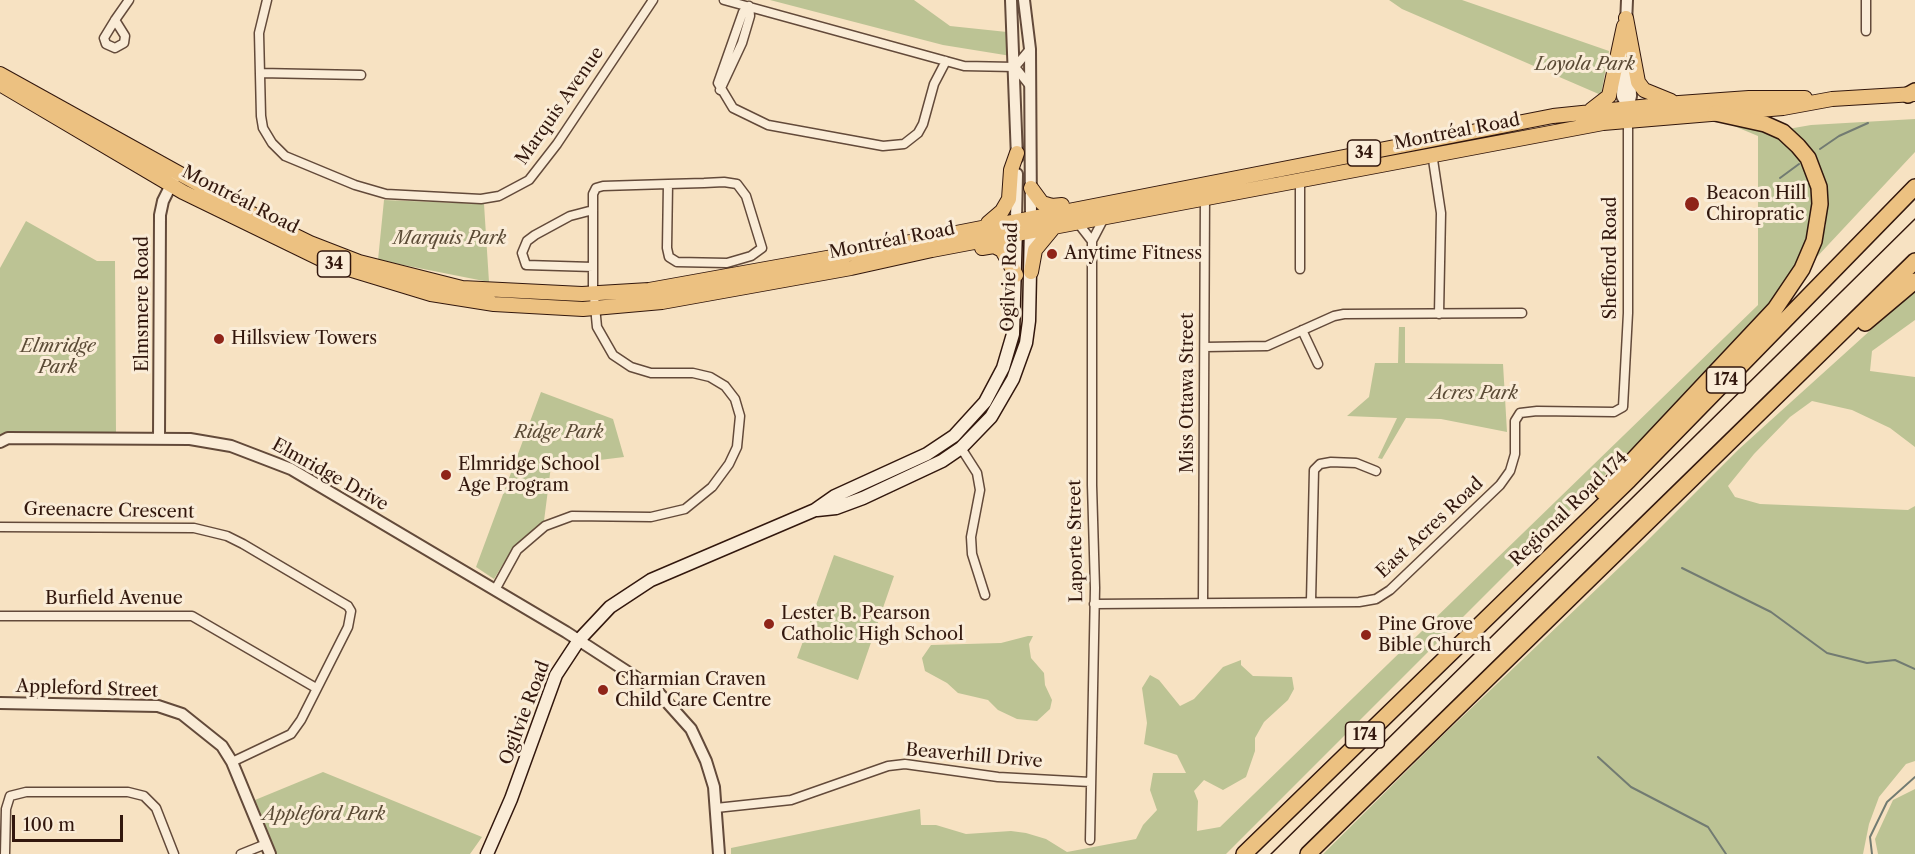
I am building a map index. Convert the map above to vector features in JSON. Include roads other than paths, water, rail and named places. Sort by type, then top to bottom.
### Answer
[{"type":"highway","points":[[1533,570],[1658,431],[1775,309],[1808,256],[1818,223],[1820,204],[1819,187],[1808,158],[1778,129],[1753,119],[1714,113]]},
{"type":"highway","name":"Regional Road 174","points":[[1244,854],[1533,570],[1629,480],[1915,187]]},
{"type":"highway","name":"174","points":[[1308,854],[1915,261]]},
{"type":"highway","points":[[1770,403],[1915,281]]},
{"type":"main road","points":[[1626,18],[1638,82],[1653,95],[1679,103]]},
{"type":"main road","points":[[1588,111],[1601,104],[1608,96],[1626,18]]},
{"type":"main road","name":"Montréal Road","points":[[0,74],[174,179]]},
{"type":"main road","name":"Montréal Road","points":[[0,84],[291,246],[370,277],[431,294],[536,308],[594,301],[849,254],[1204,183],[1431,148],[1679,103],[1759,98],[1832,99],[1913,94]]},
{"type":"main road","name":"Montréal Road","points":[[594,301],[662,302],[851,268],[932,250],[1300,181],[1588,111],[1628,114],[1714,113],[1783,108],[1832,99]]},
{"type":"main road","points":[[987,225],[1002,211],[1009,199],[1011,170],[1017,153]]},
{"type":"main road","points":[[1030,188],[1047,205],[1088,201],[1103,203]]},
{"type":"main road","name":"Ogilvie Road","points":[[815,510],[836,508],[909,478],[961,448],[991,417],[1014,379],[1028,332],[1031,272],[1030,217]]},
{"type":"main road","name":"Ogilvie Road","points":[[487,854],[511,799],[548,692],[561,665],[579,640],[610,606],[642,585],[815,510],[835,496],[927,454],[954,436],[978,412],[995,386],[1008,354],[1013,334],[1016,219]]},
{"type":"main road","points":[[1031,272],[1035,250],[1054,227]]},
{"type":"main road","points":[[932,250],[998,248],[1007,256],[1016,275]]},
{"type":"main road","points":[[849,254],[851,268]]},
{"type":"street","points":[[115,20],[129,0]]},
{"type":"street","name":"Marquis Avenue","points":[[267,0],[259,33],[263,128],[285,156],[355,185],[386,194],[481,199],[499,196],[529,180],[561,138],[653,0]]},
{"type":"street","points":[[724,0],[946,61],[983,67],[1015,67],[1030,50]]},
{"type":"street","name":"Ogilvie Road","points":[[1011,0],[1017,153],[1016,219]]},
{"type":"street","name":"Ogilvie Road","points":[[1024,0],[1030,50],[1030,217]]},
{"type":"street","name":"Shefford Road","points":[[1623,407],[1628,324],[1628,114],[1631,96],[1627,0]]},
{"type":"street","points":[[1866,0],[1866,31]]},
{"type":"street","points":[[749,6],[750,16],[742,42],[720,90],[733,108],[768,125],[893,147],[904,144],[918,133],[923,124],[934,84],[946,61]]},
{"type":"street","points":[[1015,67],[1030,86]]},
{"type":"street","points":[[260,73],[362,75]]},
{"type":"street","points":[[1431,148],[1441,213],[1439,314]]},
{"type":"street","name":"Elmsmere Road","points":[[159,438],[160,215],[174,179]]},
{"type":"street","points":[[1300,181],[1300,269]]},
{"type":"street","name":"Miss Ottawa Street","points":[[1203,603],[1204,183]]},
{"type":"street","points":[[495,590],[517,550],[545,526],[572,516],[651,517],[685,509],[712,488],[729,464],[736,447],[740,416],[735,399],[725,386],[710,377],[693,373],[651,373],[625,364],[613,355],[600,337],[594,301],[593,267],[593,194],[596,188],[668,184],[736,184],[746,196],[762,248],[751,256],[727,263],[677,262],[669,257],[667,248],[668,184]]},
{"type":"street","points":[[593,210],[570,216],[535,235],[527,241],[522,253],[526,264],[593,267]]},
{"type":"street","name":"Laporte Street","points":[[1090,840],[1095,604],[1092,241],[1104,218]]},
{"type":"street","points":[[1078,223],[1092,241]]},
{"type":"street","points":[[1205,347],[1267,346],[1344,314],[1522,313]]},
{"type":"street","points":[[1302,330],[1318,363]]},
{"type":"street","name":"East Acres Road","points":[[1095,604],[1359,602],[1376,599],[1390,591],[1500,485],[1510,471],[1515,454],[1515,421],[1520,414],[1537,411],[1614,412],[1623,407]]},
{"type":"street","name":"Elmridge Drive","points":[[0,442],[8,438],[159,438],[211,441],[270,459],[644,680],[677,710],[691,729],[706,761],[714,787],[719,854]]},
{"type":"street","points":[[961,448],[977,473],[980,490],[971,537],[972,554],[985,595]]},
{"type":"street","points":[[1311,602],[1314,470],[1320,464],[1330,462],[1356,463],[1376,471]]},
{"type":"street","name":"Greenacre Crescent","points":[[0,526],[194,528],[227,536],[243,544],[348,606],[351,611],[348,627],[301,720],[291,734],[232,762]]},
{"type":"street","name":"Burfield Avenue","points":[[0,616],[192,616],[316,688]]},
{"type":"street","name":"Appleford Street","points":[[0,703],[158,706],[182,714],[222,746],[232,762],[268,849]]},
{"type":"street","name":"Beaverhill Drive","points":[[716,808],[790,800],[896,765],[998,777],[1090,782]]},
{"type":"street","points":[[5,854],[6,809],[10,796],[26,792],[128,792],[144,796],[156,808],[174,854]]},
{"type":"street","points":[[242,854],[268,849]]},
{"type":"waterway","points":[[1820,149],[1839,136],[1868,123]]},
{"type":"waterway","points":[[1780,178],[1799,164]]},
{"type":"waterway","points":[[1682,568],[1771,612],[1827,653],[1867,663],[1895,660],[1915,669]]},
{"type":"waterway","points":[[1598,757],[1631,787],[1708,827],[1726,854]]},
{"type":"waterway","points":[[1872,854],[1870,837],[1887,802],[1915,777]]},
{"type":"tram line","points":[[1271,854],[1915,219]]},
{"type":"place","name":"Beacon Hill Chiropratic","points":[[1692,204]]},
{"type":"place","name":"Anytime Fitness","points":[[1052,254]]},
{"type":"place","name":"Hillsview Towers","points":[[219,339]]},
{"type":"place","name":"Elmridge School Age Program","points":[[446,475]]},
{"type":"place","name":"Lester B. Pearson Catholic High School","points":[[769,624]]},
{"type":"place","name":"Pine Grove Bible Church","points":[[1366,635]]},
{"type":"place","name":"Charmian Craven Child Care Centre","points":[[603,690]]},
{"type":"park label","name":"Loyola Park","points":[[1585,65]]},
{"type":"park label","name":"Marquis Park","points":[[450,239]]},
{"type":"park label","name":"Elmridge Park","points":[[58,357]]},
{"type":"park label","name":"Acres Park","points":[[1474,394]]},
{"type":"park label","name":"Ridge Park","points":[[559,433]]},
{"type":"park label","name":"Appleford Park","points":[[324,815]]}]
